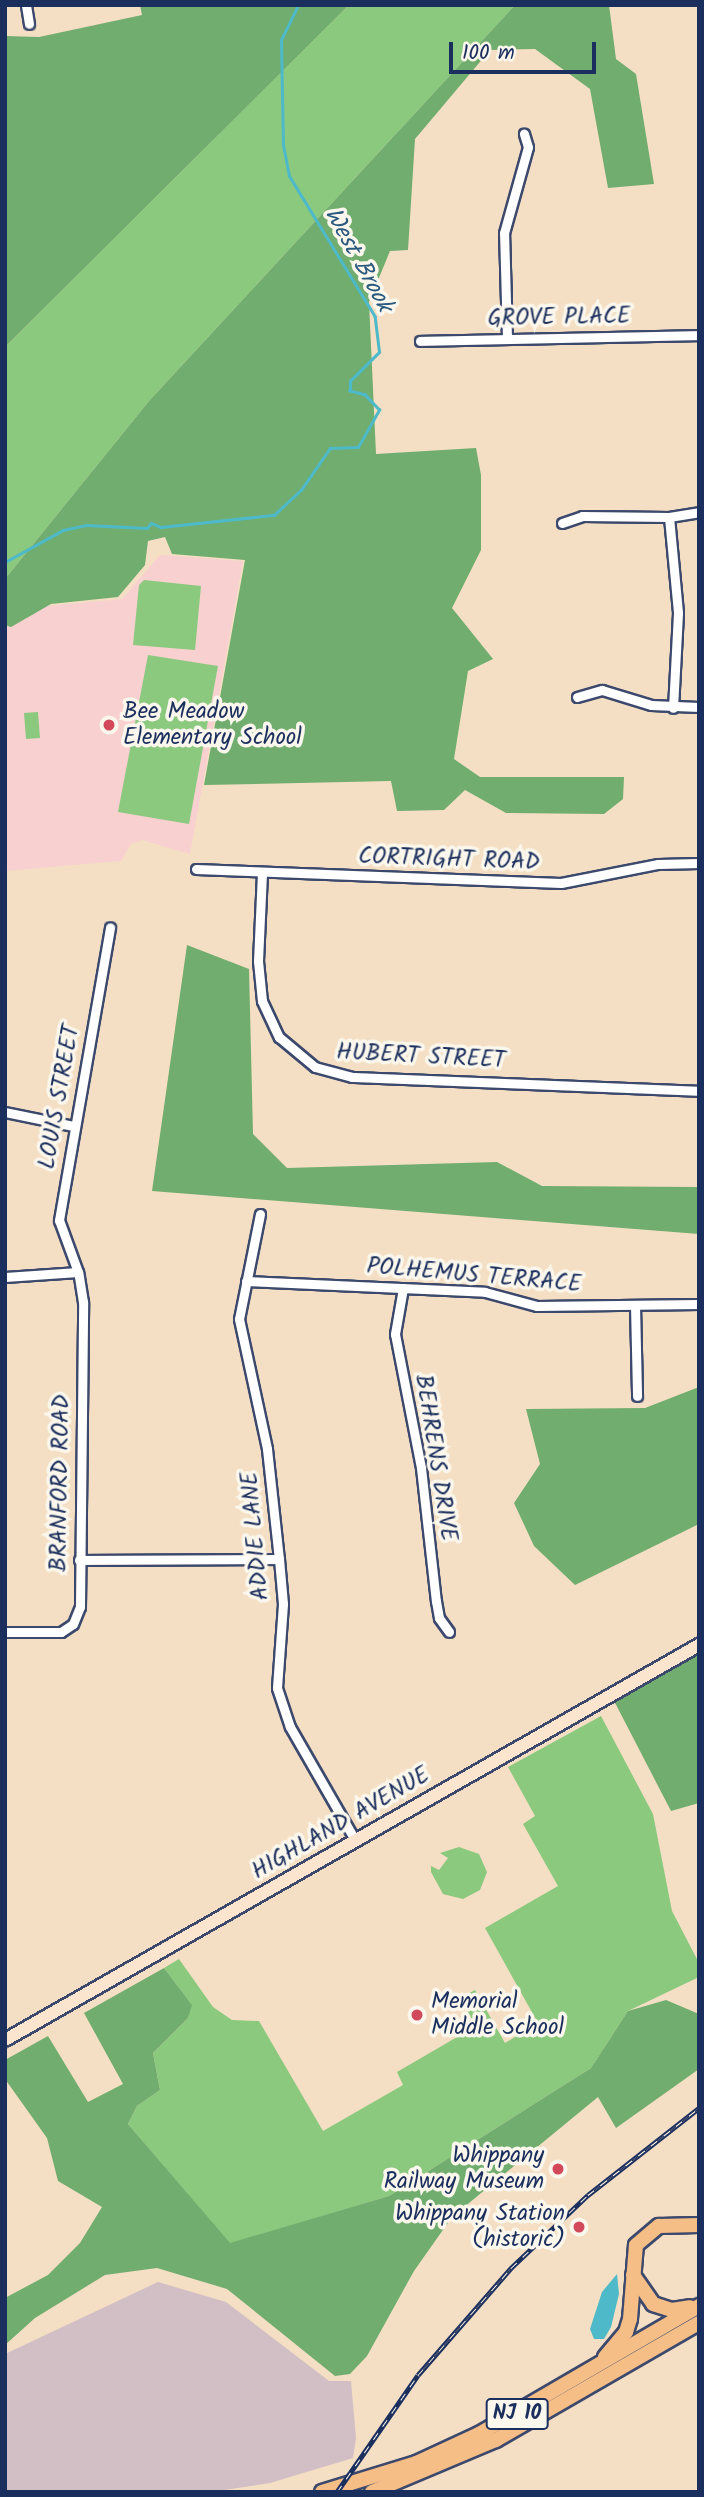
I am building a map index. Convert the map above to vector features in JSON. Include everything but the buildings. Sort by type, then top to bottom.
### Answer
[{"type":"main road","points":[[577,2380],[603,2360],[626,2332],[631,2267],[636,2245],[648,2232],[672,2222],[699,2225]]},
{"type":"main road","points":[[631,2267],[635,2282],[653,2304],[672,2310],[699,2306]]},
{"type":"main road","name":"NJ 10","points":[[322,2492],[416,2463],[479,2434],[577,2380],[699,2306]]},
{"type":"main road","name":"NJ 10","points":[[372,2492],[496,2440],[699,2323]]},
{"type":"street","points":[[26,5],[29,24]]},
{"type":"street","points":[[507,338],[504,233],[528,148],[524,134]]},
{"type":"street","name":"GROVE PLACE","points":[[420,341],[699,335]]},
{"type":"street","points":[[562,523],[582,516],[669,517],[699,512]]},
{"type":"street","points":[[669,517],[678,647],[673,708]]},
{"type":"street","points":[[577,697],[602,690],[673,708],[699,707]]},
{"type":"street","name":"CORTRIGHT ROAD","points":[[196,869],[561,883],[658,864],[699,863]]},
{"type":"street","name":"HUBERT STREET","points":[[262,873],[258,961],[262,1001],[279,1037],[315,1067],[352,1077],[699,1091]]},
{"type":"street","name":"LOUIS STREET","points":[[78,1272],[59,1220],[73,1126],[110,927]]},
{"type":"street","points":[[5,1112],[73,1126]]},
{"type":"street","name":"ADDIE LANE","points":[[260,1214],[246,1280],[240,1337],[267,1449],[279,1559],[283,1604],[276,1674],[281,1704],[355,1840]]},
{"type":"street","points":[[5,1278],[78,1272]]},
{"type":"street","name":"BRANFORD ROAD","points":[[5,1632],[61,1632],[74,1624],[80,1607],[83,1302],[78,1272]]},
{"type":"street","name":"POLHEMUS TERRACE","points":[[246,1280],[485,1292],[537,1306],[699,1304]]},
{"type":"street","name":"BEHRENS DRIVE","points":[[403,1288],[395,1334],[421,1468],[439,1618],[450,1632]]},
{"type":"street","points":[[635,1305],[636,1396]]},
{"type":"street","points":[[79,1560],[279,1559]]},
{"type":"street","name":"HIGHLAND AVENUE","points":[[5,2040],[699,1645]]},
{"type":"shaded area","name":"Bee Meadow Elementary School","points":[[160,555],[243,561],[190,854],[142,840],[131,844],[121,861],[5,871],[5,610],[122,599]]},
{"type":"shaded area","points":[[158,2282],[226,2302],[329,2381],[351,2381],[356,2438],[353,2458],[270,2483],[211,2492],[5,2492],[5,2354]]},
{"type":"green space","points":[[140,5],[349,5],[5,347],[5,36],[39,37],[142,15]]},
{"type":"green space","points":[[349,5],[515,5],[149,401],[5,579],[5,347]]},
{"type":"green space","points":[[515,5],[609,5],[616,59],[636,74],[654,184],[608,188],[590,89],[535,49],[490,50],[415,139],[408,250],[390,251],[369,302],[376,454],[476,448],[481,475],[481,550],[452,608],[493,659],[468,671],[454,759],[480,777],[624,777],[623,799],[604,814],[506,813],[465,790],[444,810],[397,811],[391,781],[204,785],[245,560],[172,554],[165,537],[148,541],[145,565],[118,597],[51,604],[11,627],[5,625],[5,579],[149,401]]},
{"type":"green space","points":[[144,580],[201,586],[195,650],[133,645],[139,585]]},
{"type":"green space","points":[[148,655],[218,666],[189,824],[118,812]]},
{"type":"green space","points":[[38,712],[40,738],[26,739],[24,713]]},
{"type":"green space","points":[[187,945],[249,969],[253,1134],[287,1168],[497,1162],[542,1186],[699,1187],[699,1234],[152,1191]]},
{"type":"green space","points":[[699,1387],[699,1524],[575,1585],[534,1546],[514,1503],[540,1464],[526,1409],[645,1408]]},
{"type":"green space","points":[[699,1645],[699,1803],[671,1811],[611,1695]]},
{"type":"green space","points":[[601,1716],[653,1814],[672,1911],[699,1963],[699,1977],[628,2011],[591,2068],[389,2196],[230,2244],[128,2124],[137,2106],[160,2090],[153,2053],[188,2018],[191,2004],[164,1968],[179,1959],[213,2007],[232,2020],[259,2021],[323,2131],[403,2085],[397,2072],[476,2026],[460,1998],[475,1990],[505,2043],[538,2023],[485,1928],[558,1886],[523,1824],[535,1816],[508,1767]]},
{"type":"green space","points":[[459,1847],[479,1854],[487,1872],[480,1890],[463,1899],[443,1894],[431,1872],[431,1866],[439,1870],[448,1858],[440,1853]]},
{"type":"green space","points":[[164,1968],[192,2005],[188,2018],[153,2053],[160,2090],[137,2106],[128,2124],[230,2243],[389,2196],[591,2068],[628,2011],[666,2000],[699,2014],[699,2069],[616,2128],[598,2097],[452,2217],[414,2271],[367,2356],[350,2374],[335,2376],[227,2289],[157,2268],[105,2275],[35,2318],[5,2345],[5,2298],[48,2275],[80,2243],[102,2207],[58,2181],[47,2138],[5,2079],[5,2060],[48,2036],[88,2102],[123,2084],[84,2013]]},
{"type":"water","points":[[617,2274],[619,2294],[611,2327],[604,2339],[594,2339],[590,2329],[602,2292]]},
{"type":"waterway","name":"West Brook","points":[[5,562],[63,530],[86,525],[147,528],[151,523],[161,527],[274,515],[301,490],[330,448],[358,447],[379,410],[365,395],[350,391],[350,381],[379,352],[375,317],[289,176],[283,145],[281,40],[298,5]]},
{"type":"railway","points":[[337,2492],[418,2375],[511,2268],[588,2195],[699,2108]]},
{"type":"place","name":"Bee Meadow Elementary School","points":[[109,725]]},
{"type":"place","name":"Memorial Middle School","points":[[417,2015]]},
{"type":"place","name":"Whippany Railway Museum","points":[[558,2169]]},
{"type":"place","name":"Whippany Station (historic)","points":[[579,2227]]}]
